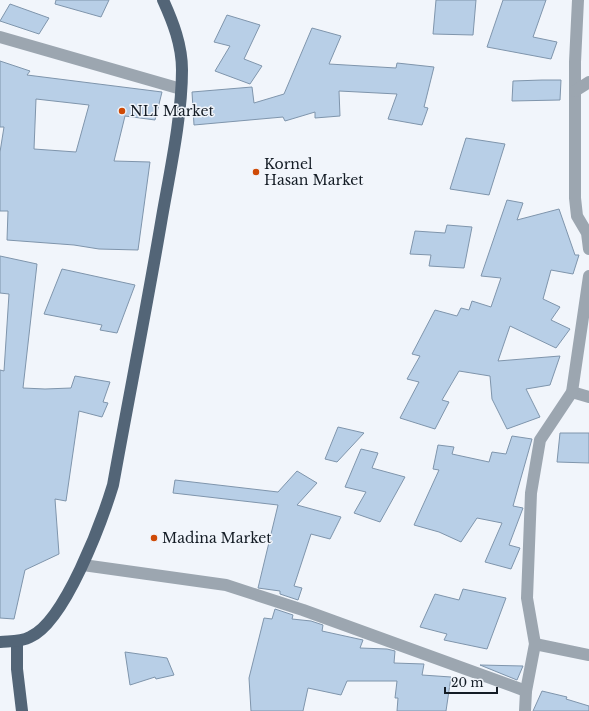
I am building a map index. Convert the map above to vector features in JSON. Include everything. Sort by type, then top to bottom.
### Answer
[{"type":"main road","points":[[0,642],[17,641],[31,637],[44,627],[83,565],[105,510],[113,485],[173,155],[181,89],[181,52],[170,15],[163,0]]},
{"type":"main road","points":[[17,641],[17,669],[22,711]]},
{"type":"street","points":[[578,0],[574,91],[577,216],[586,233],[589,249]]},
{"type":"street","points":[[0,37],[181,89]]},
{"type":"street","points":[[574,91],[589,82]]},
{"type":"street","points":[[525,711],[526,691],[535,644],[527,598],[531,493],[540,440],[572,392],[589,276]]},
{"type":"street","points":[[572,392],[589,396]]},
{"type":"street","points":[[83,565],[226,585],[303,610],[526,691]]},
{"type":"street","points":[[535,644],[589,655]]},
{"type":"building","points":[[56,0],[109,0],[101,17],[55,4]]},
{"type":"building","points":[[436,0],[476,0],[473,35],[433,34]]},
{"type":"building","points":[[503,0],[546,0],[533,37],[557,42],[551,59],[487,47]]},
{"type":"building","points":[[10,4],[49,18],[39,34],[0,21]]},
{"type":"building","points":[[227,15],[260,25],[244,59],[262,66],[250,84],[215,71],[230,46],[214,42]]},
{"type":"building","points":[[312,28],[341,36],[329,64],[396,68],[397,63],[434,67],[424,107],[428,108],[422,125],[388,119],[397,94],[339,91],[340,116],[315,118],[315,112],[285,121],[283,117],[194,125],[192,92],[252,87],[254,103],[284,94]]},
{"type":"building","points":[[0,61],[30,71],[27,75],[162,92],[155,120],[125,116],[114,161],[150,162],[138,250],[99,249],[74,245],[7,240],[8,211],[0,211],[0,152],[4,127],[0,127]],"holes":[[[36,99],[89,105],[76,152],[34,149]]]},
{"type":"building","points":[[561,80],[560,100],[512,101],[513,81]]},
{"type":"building","points":[[466,138],[505,144],[489,195],[450,189]]},
{"type":"building","points":[[507,200],[523,203],[517,220],[559,209],[575,255],[579,255],[573,274],[551,270],[543,299],[560,307],[551,320],[570,329],[556,348],[510,326],[498,361],[560,356],[550,385],[526,389],[540,417],[507,429],[492,399],[490,376],[459,371],[442,400],[449,402],[435,429],[400,418],[419,382],[407,379],[420,356],[412,354],[435,310],[457,316],[461,308],[469,310],[472,301],[491,307],[501,278],[481,276]]},
{"type":"building","points":[[447,225],[472,227],[464,268],[429,266],[431,255],[410,254],[415,231],[445,233]]},
{"type":"building","points":[[0,256],[37,264],[23,388],[71,388],[75,376],[110,382],[103,402],[108,403],[102,417],[79,411],[66,501],[55,499],[59,554],[25,570],[14,619],[0,618],[0,370],[4,371],[9,294],[0,293]]},
{"type":"building","points":[[62,269],[135,285],[117,333],[100,330],[102,325],[44,314]]},
{"type":"building","points":[[338,427],[364,433],[337,462],[325,459]]},
{"type":"building","points":[[560,433],[589,433],[589,463],[557,462]]},
{"type":"building","points":[[512,436],[532,439],[513,506],[523,508],[509,545],[520,548],[511,569],[485,562],[502,523],[477,518],[461,542],[439,532],[414,525],[439,470],[433,469],[438,445],[454,447],[452,454],[489,462],[492,452],[506,454]]},
{"type":"building","points":[[361,449],[378,453],[372,468],[405,477],[380,522],[354,513],[366,492],[345,487]]},
{"type":"building","points":[[297,471],[317,483],[297,505],[341,517],[330,539],[311,534],[294,586],[302,588],[298,600],[280,594],[280,591],[258,588],[278,505],[173,493],[175,480],[278,492]]},
{"type":"building","points":[[463,589],[506,598],[487,649],[444,640],[447,634],[420,627],[435,594],[459,600]]},
{"type":"building","points":[[275,609],[293,615],[292,619],[311,621],[323,625],[322,631],[363,640],[360,648],[387,649],[395,651],[394,663],[424,664],[422,675],[451,677],[446,711],[397,711],[398,698],[395,698],[397,681],[347,681],[341,695],[308,688],[303,711],[251,711],[249,678],[264,618],[272,619]]},
{"type":"building","points":[[125,652],[167,658],[174,675],[156,679],[155,677],[130,685]]},
{"type":"building","points":[[480,665],[523,666],[517,680]]},
{"type":"building","points":[[542,691],[567,697],[566,699],[589,706],[589,711],[533,711]]},
{"type":"place","name":"NLI Market","points":[[122,111]]},
{"type":"place","name":"Kornel Hasan Market","points":[[256,172]]},
{"type":"place","name":"Madina Market","points":[[154,538]]}]
